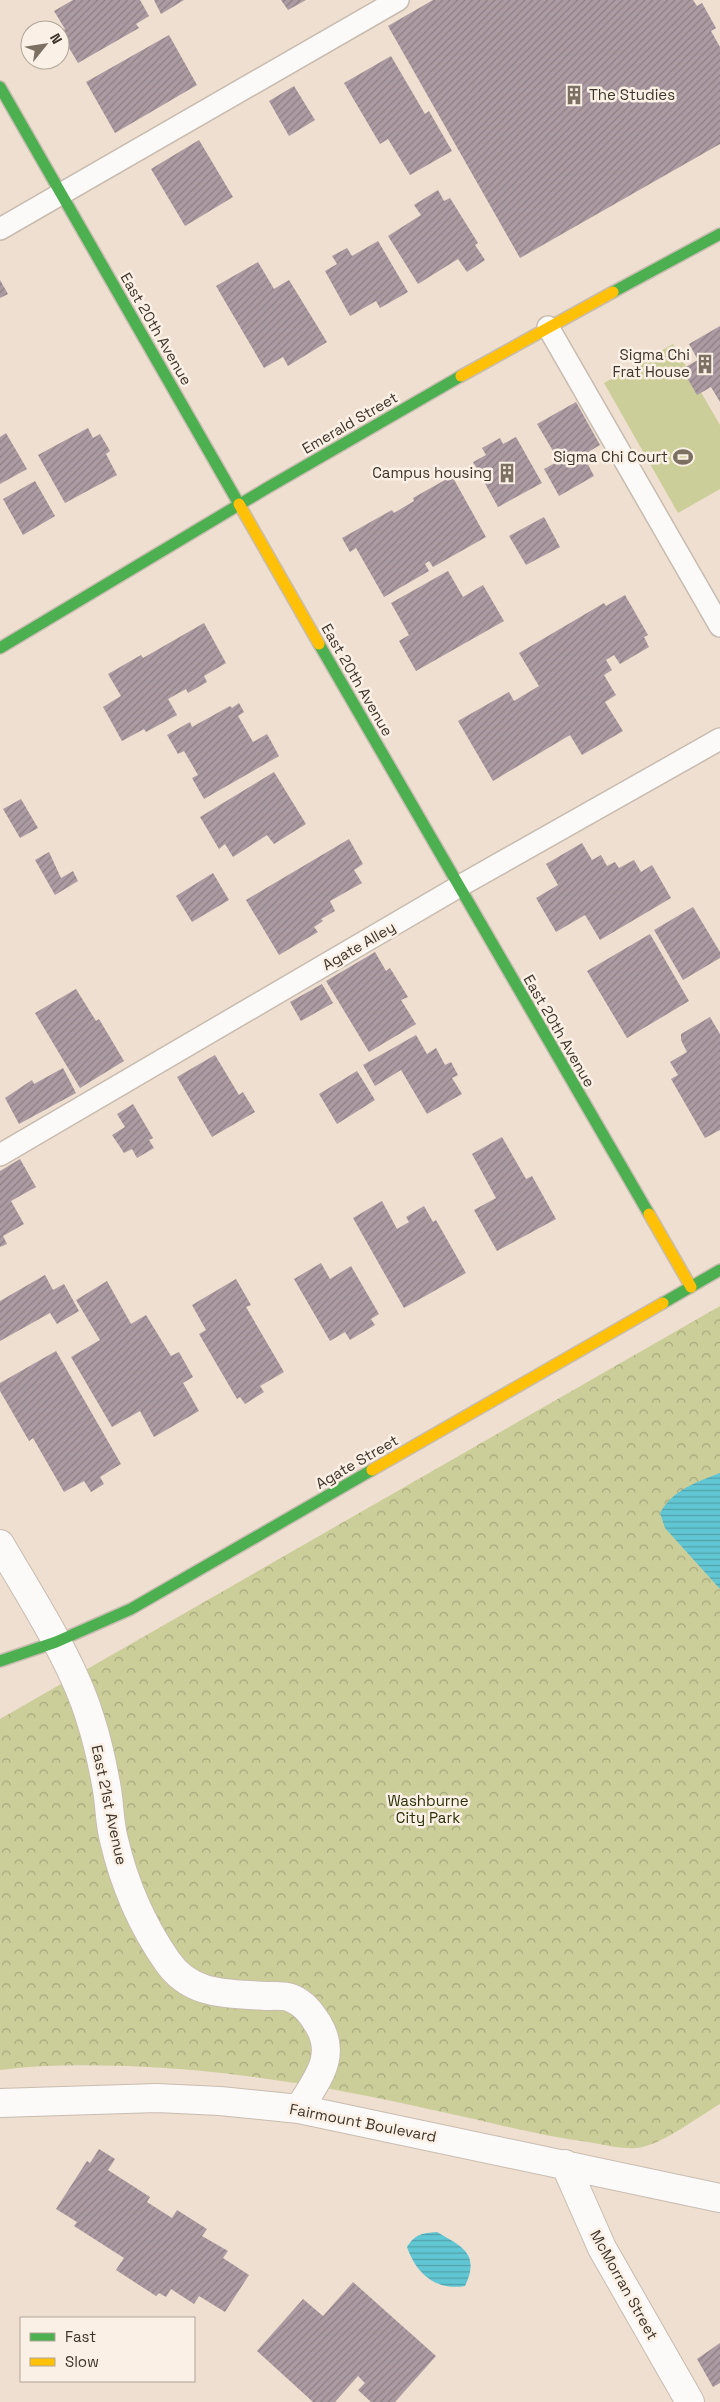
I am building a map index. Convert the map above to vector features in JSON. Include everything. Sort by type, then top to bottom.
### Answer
[{"type":"street","name":"East 20th Avenue","points":[[0,87],[238,505],[691,1287]]},
{"type":"street","name":"Emerald Street","points":[[0,648],[238,505],[548,327],[720,234]]},
{"type":"street","name":"Agate Street","points":[[0,1661],[56,1642],[130,1609],[720,1270]]},
{"type":"street","name":"East 21st Avenue","points":[[0,1544],[56,1642],[91,1718],[106,1784],[113,1839],[126,1883],[148,1930],[167,1961],[182,1979],[199,1988],[231,1994],[290,1997],[303,2004],[324,2033],[327,2050],[326,2063],[299,2109]]},
{"type":"street","name":"Fairmount Boulevard","points":[[0,2103],[157,2098],[220,2101],[299,2109],[719,2197]]},
{"type":"street","name":"McMorran Street","points":[[565,2164],[602,2248],[690,2402]]},
{"type":"lane","points":[[0,229],[398,0]]},
{"type":"lane","points":[[548,327],[720,626]]},
{"type":"lane","name":"Agate Alley","points":[[0,1155],[458,887],[720,739]]},
{"type":"green space","name":"Sigma Chi Court","points":[[673,344],[720,425],[720,489],[678,513],[604,383]]},
{"type":"green space","name":"Washburne City Park","points":[[720,1306],[720,2104],[680,2130],[657,2142],[637,2148],[625,2148],[530,2132],[320,2087],[205,2071],[80,2065],[0,2070],[0,1719]]},
{"type":"water","points":[[720,1473],[720,1589],[665,1528],[660,1513],[679,1492]]},
{"type":"water","points":[[437,2232],[461,2247],[470,2259],[471,2266],[465,2286],[454,2287],[436,2283],[421,2272],[411,2256],[407,2247],[413,2239],[423,2234]]},
{"type":"building","points":[[73,0],[140,0],[149,16],[136,24],[139,28],[78,63],[70,50],[70,20],[60,20],[54,11]]},
{"type":"building","points":[[154,0],[184,0],[161,14]]},
{"type":"building","points":[[281,0],[306,0],[288,10]]},
{"type":"building","name":"The Studies","points":[[433,0],[693,0],[697,6],[702,3],[716,28],[711,31],[720,47],[720,144],[520,258],[388,26]]},
{"type":"building","points":[[169,35],[197,85],[115,133],[86,82]]},
{"type":"building","points":[[391,56],[425,114],[429,111],[452,151],[410,175],[388,139],[380,144],[344,83]]},
{"type":"building","points":[[294,86],[315,120],[289,136],[269,101]]},
{"type":"building","points":[[199,140],[233,197],[185,226],[151,169]]},
{"type":"building","points":[[438,190],[444,201],[450,198],[478,243],[475,245],[485,260],[467,272],[458,259],[418,284],[388,236],[421,215],[414,205]]},
{"type":"building","points":[[378,241],[408,292],[380,308],[376,301],[350,316],[325,271],[337,264],[332,256],[347,248],[352,256]]},
{"type":"building","points":[[258,262],[274,289],[289,280],[327,342],[288,366],[283,357],[264,368],[216,286]]},
{"type":"building","points":[[0,280],[8,294],[0,298]]},
{"type":"building","name":"Sigma Chi Frat House","points":[[720,326],[720,402],[711,387],[697,395],[682,369],[698,360],[689,344]]},
{"type":"building","points":[[576,402],[600,445],[583,455],[594,476],[559,496],[544,469],[559,461],[537,424]]},
{"type":"building","points":[[88,428],[93,438],[100,434],[110,451],[106,454],[117,475],[65,503],[38,455]]},
{"type":"building","points":[[6,433],[27,469],[0,484],[0,437]]},
{"type":"building","name":"Campus housing","points":[[516,437],[542,483],[498,507],[473,462],[486,455],[482,448],[500,438],[503,444]]},
{"type":"building","points":[[452,476],[486,537],[433,567],[429,561],[425,564],[429,571],[384,597],[356,548],[350,552],[342,538],[392,510],[394,513],[414,501],[413,498]]},
{"type":"building","points":[[35,481],[55,516],[23,535],[3,499]]},
{"type":"building","points":[[544,517],[560,547],[526,565],[509,536]]},
{"type":"building","points":[[448,571],[463,597],[483,585],[504,621],[416,671],[399,641],[409,635],[391,603]]},
{"type":"building","points":[[625,595],[648,635],[644,637],[649,647],[620,664],[614,655],[606,660],[612,670],[604,675],[616,695],[605,702],[623,731],[582,755],[570,735],[493,781],[458,721],[509,692],[514,701],[539,686],[519,653],[604,603],[606,606]]},
{"type":"building","points":[[204,623],[226,663],[204,676],[207,682],[188,693],[186,689],[168,699],[177,715],[146,732],[144,729],[122,741],[103,707],[121,696],[108,674],[141,655],[143,658]]},
{"type":"building","points":[[239,703],[244,712],[238,716],[253,742],[267,734],[279,756],[204,799],[192,778],[198,775],[184,751],[178,754],[167,735],[190,722],[192,727]]},
{"type":"building","points":[[274,772],[306,824],[274,844],[267,835],[233,857],[225,844],[219,849],[200,817]]},
{"type":"building","points":[[21,799],[38,828],[20,838],[3,809]]},
{"type":"building","points":[[349,839],[363,864],[354,870],[362,883],[330,901],[335,911],[321,919],[323,921],[314,927],[318,932],[279,955],[246,900]]},
{"type":"building","points":[[582,843],[592,860],[601,855],[607,866],[615,862],[619,868],[634,860],[641,872],[652,865],[671,898],[600,940],[585,915],[556,932],[536,898],[558,885],[546,864]]},
{"type":"building","points":[[49,852],[61,878],[73,871],[78,881],[55,895],[35,860]]},
{"type":"building","points":[[213,873],[229,900],[192,922],[176,896]]},
{"type":"building","points":[[693,907],[720,952],[720,958],[683,980],[654,930]]},
{"type":"building","points":[[650,934],[689,1001],[627,1038],[587,971]]},
{"type":"building","points":[[375,952],[386,971],[390,968],[408,997],[401,1000],[416,1024],[369,1052],[326,981]]},
{"type":"building","points":[[322,984],[333,1003],[301,1021],[290,1002]]},
{"type":"building","points":[[76,989],[96,1021],[99,1019],[124,1061],[80,1088],[35,1013]]},
{"type":"building","points":[[710,1017],[720,1034],[720,1130],[705,1138],[671,1079],[678,1075],[670,1062],[687,1052],[681,1040],[681,1034]]},
{"type":"building","points":[[416,1035],[427,1054],[436,1048],[445,1065],[451,1062],[458,1075],[452,1078],[462,1094],[427,1114],[401,1070],[375,1086],[363,1065]]},
{"type":"building","points":[[215,1055],[239,1095],[243,1092],[255,1112],[212,1137],[177,1077]]},
{"type":"building","points":[[63,1068],[76,1093],[19,1124],[5,1098],[32,1080],[34,1084]]},
{"type":"building","points":[[357,1071],[375,1100],[337,1124],[319,1094]]},
{"type":"building","points":[[133,1104],[153,1138],[149,1140],[154,1148],[137,1158],[132,1149],[124,1153],[112,1135],[125,1127],[117,1114]]},
{"type":"building","points":[[502,1137],[526,1179],[532,1176],[556,1219],[497,1251],[474,1210],[496,1198],[472,1154]]},
{"type":"building","points":[[20,1159],[36,1187],[11,1201],[24,1224],[3,1236],[7,1244],[0,1247],[0,1171]]},
{"type":"building","points":[[382,1201],[397,1229],[409,1222],[406,1217],[424,1206],[433,1222],[436,1220],[466,1273],[404,1308],[353,1218]]},
{"type":"building","points":[[321,1263],[330,1279],[351,1266],[379,1314],[371,1319],[375,1325],[350,1340],[345,1332],[330,1341],[294,1279]]},
{"type":"building","points":[[45,1275],[53,1290],[64,1284],[79,1311],[57,1324],[50,1313],[0,1341],[0,1301]]},
{"type":"building","points":[[236,1279],[251,1305],[246,1307],[284,1372],[260,1386],[264,1392],[245,1404],[240,1397],[237,1399],[199,1334],[206,1330],[192,1305]]},
{"type":"building","points":[[107,1281],[131,1324],[146,1315],[171,1356],[179,1352],[193,1377],[183,1383],[199,1411],[154,1437],[140,1411],[112,1427],[71,1357],[100,1340],[76,1300]]},
{"type":"building","points":[[56,1351],[121,1464],[100,1477],[104,1484],[91,1492],[84,1481],[64,1492],[33,1438],[29,1441],[0,1391],[0,1383]]},
{"type":"building","points":[[99,2149],[115,2159],[108,2170],[150,2197],[147,2202],[172,2218],[177,2210],[207,2229],[202,2236],[228,2251],[223,2258],[249,2275],[225,2312],[199,2296],[194,2304],[171,2289],[166,2297],[159,2293],[156,2296],[116,2270],[124,2258],[74,2226],[77,2222],[56,2209],[87,2161],[90,2163]]},
{"type":"building","points":[[353,2282],[436,2356],[395,2402],[371,2402],[358,2390],[365,2383],[358,2376],[335,2402],[313,2402],[257,2351],[303,2299],[323,2316]]},
{"type":"building","points":[[720,2343],[720,2383],[713,2387],[697,2359]]},
{"type":"traffic: fast","points":[[0,87],[239,504]]},
{"type":"traffic: fast","points":[[613,292],[720,234]]},
{"type":"traffic: fast","points":[[0,648],[267,488],[461,376]]},
{"type":"traffic: fast","points":[[319,644],[649,1214]]},
{"type":"traffic: fast","points":[[663,1303],[720,1270]]},
{"type":"traffic: fast","points":[[0,1661],[56,1642],[131,1609],[372,1470]]},
{"type":"traffic: slow","points":[[461,376],[613,292]]},
{"type":"traffic: slow","points":[[239,504],[319,644]]},
{"type":"traffic: slow","points":[[649,1214],[691,1287]]},
{"type":"traffic: slow","points":[[372,1470],[663,1303]]},
{"type":"place","name":"The Studies","points":[[574,95]]},
{"type":"place","name":"Sigma Chi Frat House","points":[[705,364]]},
{"type":"place","name":"Sigma Chi Court","points":[[683,457]]},
{"type":"place","name":"Campus housing","points":[[507,473]]}]
